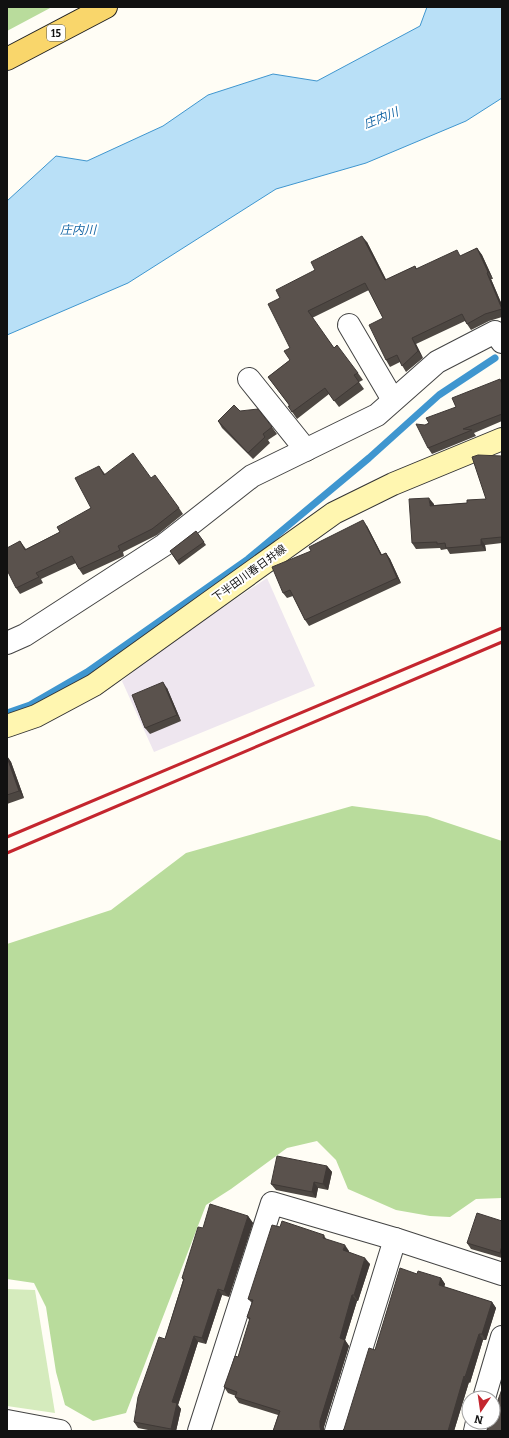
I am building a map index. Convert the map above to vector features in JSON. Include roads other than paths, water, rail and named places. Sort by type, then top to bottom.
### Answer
[{"type":"main road","name":"15","points":[[7,59],[106,7]]},
{"type":"main road","name":"下半田川春日井線","points":[[7,726],[36,716],[94,685],[334,513],[392,484],[502,439]]},
{"type":"street","points":[[349,325],[394,400]]},
{"type":"street","points":[[7,643],[25,634],[164,545],[252,476],[377,415],[437,362],[495,332],[502,342]]},
{"type":"street","points":[[249,379],[306,450]]},
{"type":"street","points":[[199,1431],[272,1202],[395,1239],[502,1274]]},
{"type":"street","points":[[336,1431],[395,1239]]},
{"type":"street","points":[[486,1390],[502,1337]]},
{"type":"street","points":[[7,1421],[60,1431]]},
{"type":"water","name":"庄内川","points":[[427,7],[502,7],[502,98],[466,121],[366,163],[276,189],[128,283],[7,335],[7,201],[56,156],[87,161],[163,126],[208,95],[273,74],[317,81],[420,26]]},
{"type":"waterway","points":[[7,713],[30,705],[87,672],[248,559],[369,458],[439,395],[495,358]]},
{"type":"railway","points":[[7,837],[502,628]]},
{"type":"railway","points":[[7,853],[502,642]]}]
